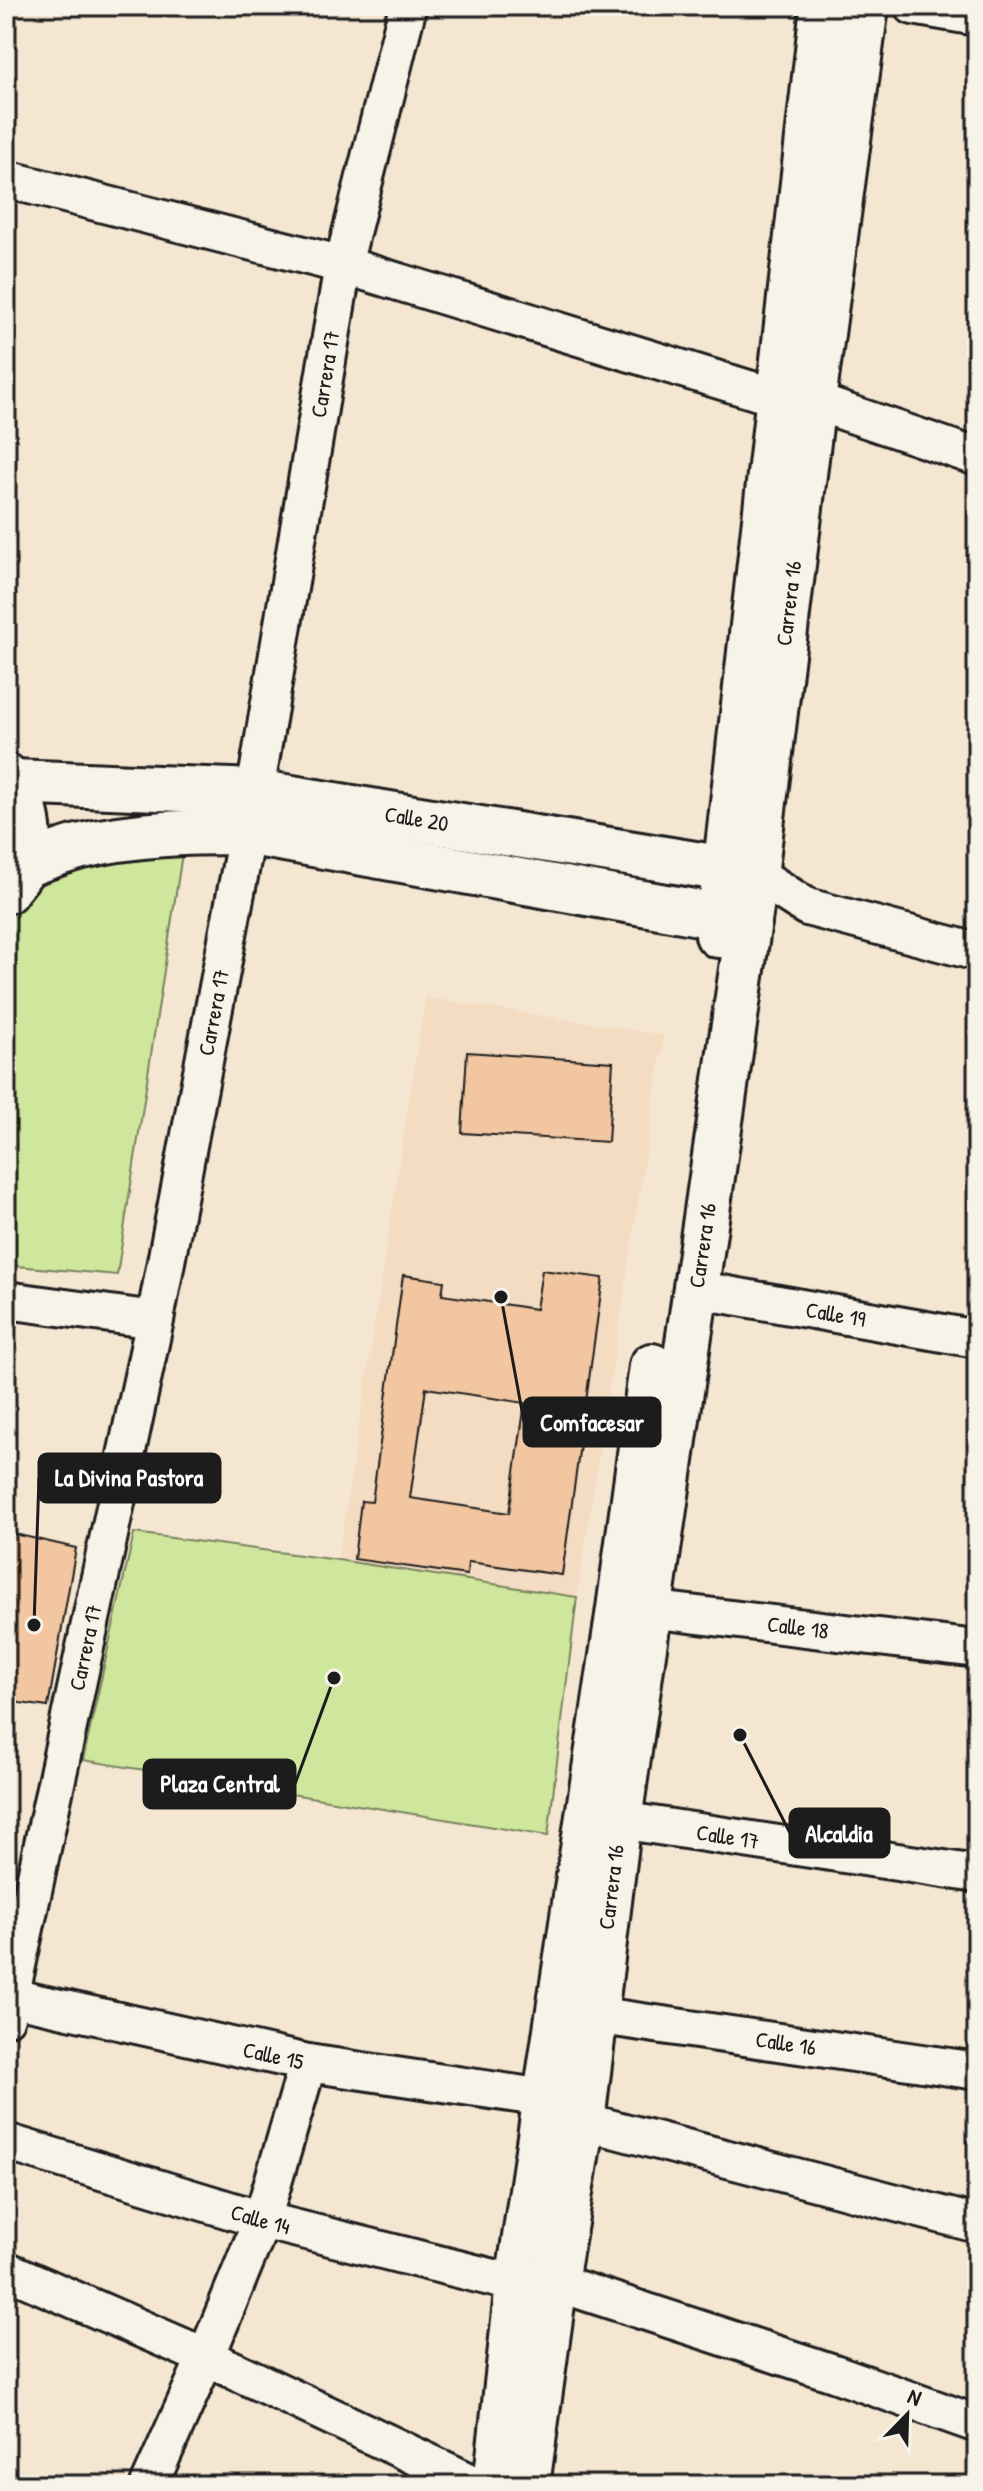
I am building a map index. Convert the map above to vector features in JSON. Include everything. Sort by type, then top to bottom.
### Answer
[{"type":"main road","name":"Carrera 16","points":[[496,2485],[536,2283],[582,2121],[619,1820],[634,1609],[632,1503],[741,871],[796,399],[823,6]]},
{"type":"main road","name":"Carrera 16","points":[[796,399],[866,6]]},
{"type":"main road","name":"Calle 20","points":[[9,779],[250,812],[741,871]]},
{"type":"main road","points":[[9,779],[29,822],[15,878]]},
{"type":"main road","name":"Calle 20","points":[[15,878],[77,847],[135,836],[185,832],[250,812],[734,920]]},
{"type":"main road","name":"Carrera 16","points":[[527,2485],[545,2098],[694,1289],[734,920]]},
{"type":"street","name":"Carrera 17","points":[[8,2003],[155,1320],[250,812],[343,265],[408,6]]},
{"type":"street","points":[[913,6],[977,17]]},
{"type":"street","points":[[6,179],[343,265],[796,399],[977,457]]},
{"type":"street","name":"Calle 20","points":[[741,871],[807,907],[977,952]]},
{"type":"street","name":"Calle 20","points":[[734,920],[807,907]]},
{"type":"street","name":"Calle 19","points":[[694,1289],[977,1339]]},
{"type":"street","points":[[6,1300],[155,1320]]},
{"type":"street","name":"Calle 18","points":[[634,1609],[977,1649]]},
{"type":"street","name":"Calle 17","points":[[619,1820],[977,1874]]},
{"type":"street","name":"Calle 15","points":[[8,2003],[308,2063],[545,2098]]},
{"type":"street","name":"Calle 16","points":[[594,2015],[977,2071]]},
{"type":"street","points":[[149,2485],[262,2220],[308,2063]]},
{"type":"street","points":[[582,2121],[977,2224]]},
{"type":"street","name":"Calle 14","points":[[6,2142],[262,2220],[536,2283],[834,2373],[977,2424]]},
{"type":"street","points":[[6,2270],[206,2357],[476,2485]]},
{"type":"shaded area","points":[[425,997],[664,1035],[577,1597],[338,1560]]},
{"type":"green space","points":[[184,841],[117,1275],[6,1265],[6,912],[43,878]]},
{"type":"green space","points":[[134,1533],[338,1560],[577,1597],[548,1836],[83,1760]]},
{"type":"building","points":[[467,1052],[613,1062],[608,1142],[462,1133]]},
{"type":"building","points":[[542,1270],[603,1278],[562,1575],[468,1562],[467,1575],[354,1559],[361,1501],[372,1502],[403,1275],[444,1281],[442,1295],[536,1309]],"holes":[[[426,1388],[525,1403],[509,1513],[410,1498]]]},
{"type":"building","points":[[6,1532],[76,1548],[48,1707],[6,1701]]},
{"type":"place","name":"Comfacesar","points":[[501,1297]]},
{"type":"place","name":"La Divina Pastora","points":[[34,1625]]},
{"type":"place","name":"Plaza Central","points":[[334,1678]]},
{"type":"place","name":"Alcaldia","points":[[740,1735]]}]
